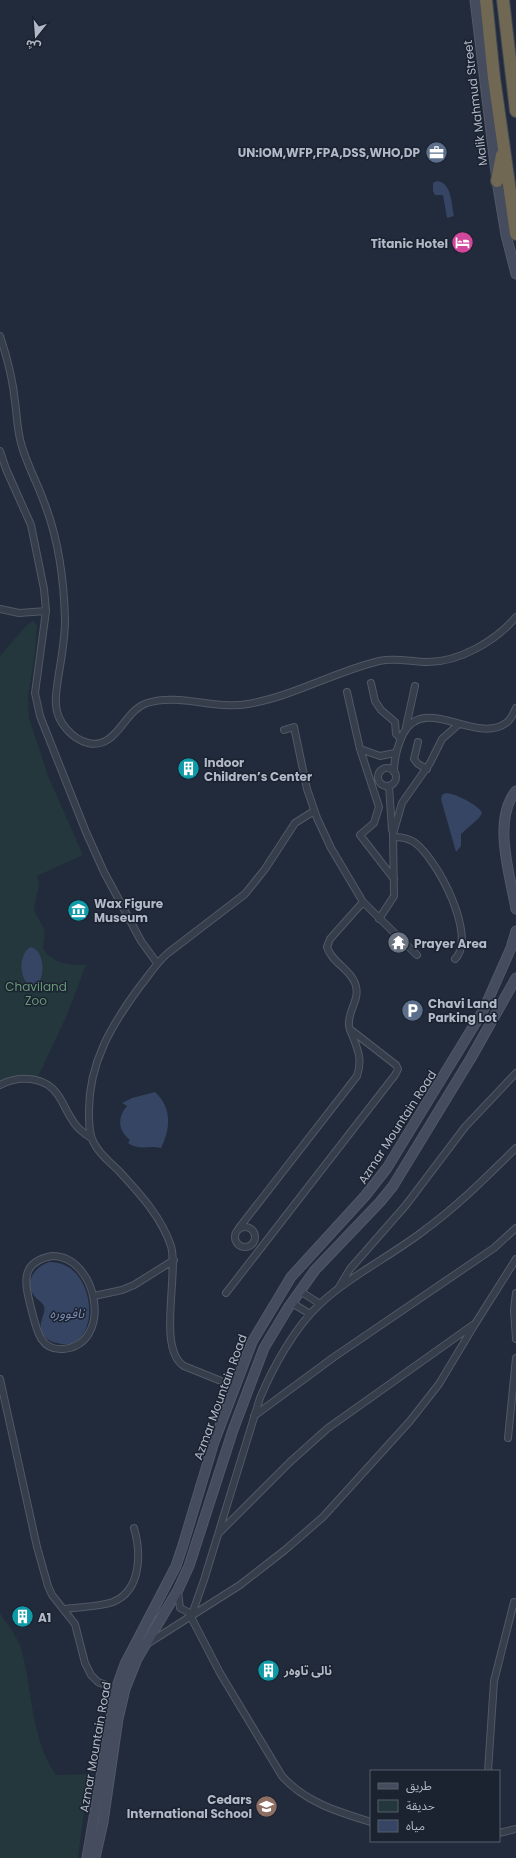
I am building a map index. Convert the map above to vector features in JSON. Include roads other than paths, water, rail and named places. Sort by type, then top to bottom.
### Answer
[{"type":"highway","points":[[486,0],[494,78],[516,234]]},
{"type":"highway","points":[[503,0],[516,111]]},
{"type":"highway","points":[[494,78],[511,75]]},
{"type":"highway","points":[[497,98],[514,95]]},
{"type":"highway","points":[[497,181],[504,146]]},
{"type":"main road","name":"Malik Mahmud Street","points":[[475,0],[497,181],[506,235],[516,274]]},
{"type":"main road","points":[[516,791],[511,797],[504,819],[505,854],[516,909]]},
{"type":"main road","name":"Azmar Mountain Road","points":[[87,1858],[116,1689],[141,1643],[176,1566],[184,1545],[214,1442],[252,1342],[291,1277],[374,1186],[387,1168],[492,994],[516,932]]},
{"type":"main road","name":"Azmar Mountain Road","points":[[95,1858],[103,1822],[121,1704],[141,1643],[178,1590],[192,1559],[224,1455],[258,1363],[271,1336],[314,1270],[394,1186],[471,1058],[516,978]]},
{"type":"street","points":[[0,336],[10,371],[21,443],[51,523],[62,568],[65,622],[56,695],[56,710],[65,727],[81,740],[94,744],[108,739],[114,735],[134,710],[148,702],[172,700],[225,705],[247,704],[279,697],[379,661],[395,658],[433,662],[449,659],[489,640],[502,632],[516,617]]},
{"type":"street","points":[[0,451],[6,469],[31,525],[40,567],[46,611],[35,693],[40,716],[86,832],[104,872],[141,940],[157,963]]},
{"type":"street","points":[[0,609],[19,613],[46,611]]},
{"type":"street","points":[[371,683],[374,701],[381,710],[393,719],[396,724],[396,734],[401,739]]},
{"type":"street","points":[[406,729],[415,686]]},
{"type":"street","points":[[346,692],[360,749],[377,799],[379,811],[374,823],[360,835],[394,878]]},
{"type":"street","points":[[394,772],[390,769],[384,769],[378,775],[380,783],[384,786],[389,786],[394,782],[396,776],[394,772],[395,753],[406,729],[411,723],[426,719],[444,719],[477,728],[495,728],[505,724],[516,708]]},
{"type":"street","points":[[393,836],[402,803],[427,769],[442,739],[459,724]]},
{"type":"street","points":[[284,730],[294,727],[307,789],[314,811],[331,848],[363,902],[417,955]]},
{"type":"street","points":[[418,742],[414,759],[418,764],[427,769]]},
{"type":"street","points":[[360,749],[383,756],[395,753]]},
{"type":"street","points":[[379,919],[394,896],[393,836],[389,786]]},
{"type":"street","points":[[236,1387],[184,1366],[177,1360],[171,1337],[169,1313],[174,1260],[167,1236],[157,1216],[143,1197],[99,1151],[92,1138],[89,1117],[89,1091],[98,1056],[120,1015],[157,963],[245,894],[266,869],[295,823],[314,811]]},
{"type":"street","points":[[393,836],[409,839],[417,844],[438,870],[446,884],[456,912],[461,934],[462,949],[455,959]]},
{"type":"street","points":[[239,1228],[357,1076],[360,1064],[360,1053],[350,1029],[349,1021],[356,998],[356,988],[351,977],[331,956],[327,947],[330,939],[363,902]]},
{"type":"street","points":[[226,1293],[395,1075],[398,1069],[396,1065],[350,1029]]},
{"type":"street","points":[[337,1291],[350,1269],[406,1206],[465,1127],[516,1073]]},
{"type":"street","points":[[0,1085],[12,1080],[27,1078],[46,1084],[58,1094],[75,1124],[82,1132],[92,1138]]},
{"type":"street","points":[[191,1616],[254,1416],[270,1376],[297,1331],[320,1304],[439,1219],[516,1148]]},
{"type":"street","points":[[254,1416],[334,1357],[494,1248],[516,1228]]},
{"type":"street","points":[[52,1256],[61,1257],[73,1263],[78,1268],[85,1277],[94,1296],[95,1315],[92,1328],[86,1337],[74,1346],[63,1349],[55,1348],[46,1344],[38,1334],[25,1286],[26,1277],[33,1265],[38,1261],[52,1256]]},
{"type":"street","points":[[141,1643],[191,1616],[240,1585],[285,1550],[323,1517],[410,1421],[439,1384],[516,1259]]},
{"type":"street","points":[[94,1296],[122,1290],[134,1285],[174,1260]]},
{"type":"street","points":[[300,1291],[320,1304]]},
{"type":"street","points":[[516,1293],[514,1310],[516,1339]]},
{"type":"street","points":[[292,1303],[310,1314]]},
{"type":"street","points":[[218,1534],[290,1462],[328,1428],[475,1324]]},
{"type":"street","points":[[508,1438],[516,1358]]},
{"type":"street","points":[[0,1379],[42,1566],[50,1591],[75,1624],[85,1663],[91,1675],[98,1682],[116,1689]]},
{"type":"street","points":[[64,1609],[111,1602],[126,1592],[136,1576],[138,1541],[134,1528]]},
{"type":"street","points":[[178,1590],[178,1605],[191,1616],[220,1673],[282,1776],[308,1798],[332,1809],[370,1822]]},
{"type":"street","points":[[182,1609],[189,1607],[199,1594]]},
{"type":"street","points":[[488,1770],[494,1681],[514,1602]]},
{"type":"street","points":[[500,1833],[516,1829]]},
{"type":"water","points":[[437,181],[446,185],[450,194],[454,216],[447,218],[443,195],[435,195],[433,191],[433,183]]},
{"type":"water","points":[[446,793],[466,800],[476,806],[482,813],[479,818],[461,834],[461,846],[456,852],[441,799],[442,795]]},
{"type":"water","points":[[31,947],[36,949],[39,954],[42,966],[41,979],[38,984],[33,987],[28,984],[22,974],[22,961],[24,955]]},
{"type":"water","points":[[155,1092],[161,1098],[167,1111],[167,1133],[161,1148],[136,1147],[128,1143],[130,1140],[121,1128],[120,1119],[127,1106],[122,1103],[132,1098]]},
{"type":"water","name":"نافوورە","points":[[50,1262],[67,1266],[79,1276],[86,1291],[89,1307],[88,1323],[82,1336],[72,1343],[52,1342],[45,1337],[41,1330],[44,1306],[33,1294],[30,1284],[33,1274],[41,1266]]},
{"type":"place","name":"UN:IOM,WFP,FPA,DSS,WHO,DP","points":[[436,152]]},
{"type":"place","name":"Titanic Hotel","points":[[463,243]]},
{"type":"place","name":"Indoor Children’s Center","points":[[188,769]]},
{"type":"place","name":"Wax Figure Museum","points":[[78,910]]},
{"type":"place","name":"Prayer Area","points":[[399,943]]},
{"type":"place","name":"Chavi Land Parking Lot","points":[[412,1010]]},
{"type":"place","name":"A1","points":[[23,1617]]},
{"type":"place","name":"نالی تاوەر","points":[[268,1670]]},
{"type":"place","name":"Cedars International School","points":[[267,1806]]},
{"type":"park label","name":"Chaviland Zoo","points":[[36,993]]}]
